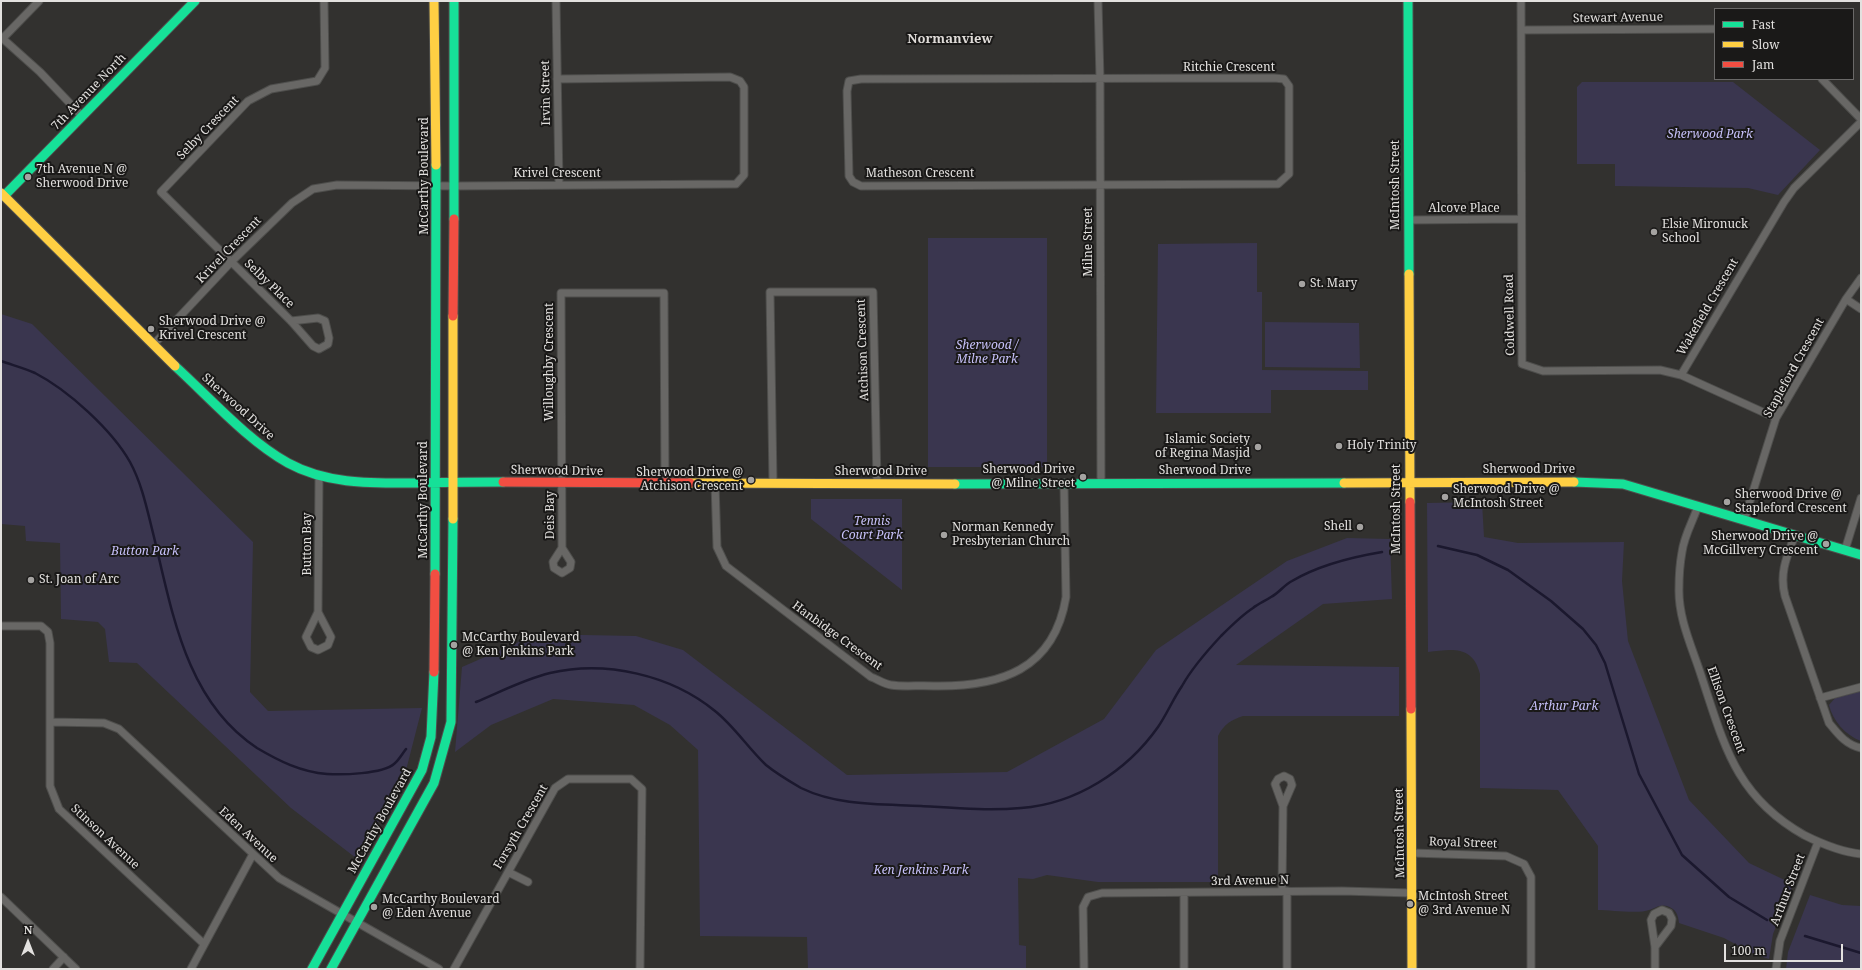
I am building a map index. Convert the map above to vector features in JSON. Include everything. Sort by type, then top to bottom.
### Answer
[{"type":"street","points":[[40,1],[2,38],[40,72],[82,116]]},
{"type":"street","name":"7th Avenue North","points":[[2,196],[195,1]]},
{"type":"street","name":"Selby Crescent","points":[[231,262],[161,192],[248,101],[271,89],[317,81],[325,68],[324,1]]},
{"type":"street","name":"McCarthy Boulevard","points":[[312,969],[422,770],[431,737],[434,704],[437,482],[438,186],[434,1]]},
{"type":"street","points":[[331,969],[434,783],[448,736],[450,722],[453,482],[454,1]]},
{"type":"street","name":"Irvin Street","points":[[556,1],[559,185]]},
{"type":"street","name":"Milne Street","points":[[1098,1],[1100,79],[1101,484]]},
{"type":"street","name":"McIntosh Street","points":[[1408,1],[1412,969]]},
{"type":"street","name":"Coldwell Road","points":[[1521,1],[1520,219],[1522,364],[1543,371],[1660,370],[1681,375],[1776,418]]},
{"type":"street","name":"Stewart Avenue","points":[[1521,30],[1714,28]]},
{"type":"street","name":"Krivel Crescent","points":[[153,345],[231,262],[292,203],[313,189],[337,185],[454,186],[736,184],[744,175],[744,87],[740,81],[730,77],[557,79]]},
{"type":"street","name":"Matheson Crescent","points":[[1100,79],[861,79],[849,81],[847,91],[849,176],[853,182],[861,186],[1100,186]]},
{"type":"street","name":"Ritchie Crescent","points":[[1100,79],[1284,79],[1289,86],[1289,174],[1278,184],[1100,186]]},
{"type":"street","points":[[1823,80],[1861,118]]},
{"type":"street","name":"Wakefield Crescent","points":[[1681,375],[1784,202],[1794,188],[1861,122]]},
{"type":"street","name":"Sherwood Drive","points":[[2,196],[153,345],[259,444],[288,463],[319,476],[345,481],[376,483],[1101,484],[1597,482],[1623,484],[1861,555]]},
{"type":"street","name":"Alcove Place","points":[[1409,220],[1520,219]]},
{"type":"street","name":"Selby Place","points":[[231,262],[291,321],[313,346],[319,349],[328,344],[329,338],[325,321],[318,318],[291,321]]},
{"type":"street","name":"Stapleford Crescent","points":[[1744,520],[1776,418],[1846,299],[1861,278]]},
{"type":"street","name":"Atchison Crescent","points":[[772,484],[770,292],[873,292],[877,483]]},
{"type":"street","name":"Willoughby Crescent","points":[[562,483],[561,293],[664,293],[665,483]]},
{"type":"street","points":[[1846,299],[1861,309]]},
{"type":"street","name":"Button Bay","points":[[318,612],[331,638],[328,645],[318,650],[311,647],[306,637],[318,612],[319,476]]},
{"type":"street","name":"Deis Bay","points":[[562,483],[562,548]]},
{"type":"street","name":"Hanbidge Crescent","points":[[715,484],[717,547],[726,566],[871,677],[890,685],[956,686],[988,682],[1000,679],[1014,672],[1036,658],[1056,631],[1063,613],[1066,597],[1064,484]]},
{"type":"street","points":[[1845,550],[1861,498]]},
{"type":"street","name":"Ellison Crescent","points":[[1698,506],[1682,551],[1679,589],[1681,610],[1682,617],[1726,748],[1743,781],[1765,807],[1790,826],[1818,842],[1850,853],[1861,854]]},
{"type":"street","points":[[1794,534],[1783,566],[1782,584],[1829,723],[1841,738],[1856,747],[1861,748]]},
{"type":"street","name":"Stinson Avenue","points":[[1,626],[41,626],[48,632],[50,643],[50,786],[59,809],[204,944]]},
{"type":"street","points":[[1820,698],[1861,687]]},
{"type":"street","name":"Eden Avenue","points":[[51,722],[104,723],[119,729],[279,878],[357,924],[439,969]]},
{"type":"street","name":"Forsyth Crescent","points":[[454,969],[555,788],[568,779],[631,779],[642,789],[640,969]]},
{"type":"street","points":[[1283,806],[1287,969]]},
{"type":"street","name":"Arthur Street","points":[[1776,969],[1780,941],[1818,842]]},
{"type":"street","name":"Royal Street","points":[[1412,853],[1506,856],[1524,864],[1531,877],[1531,969]]},
{"type":"street","points":[[191,969],[253,854]]},
{"type":"street","points":[[508,872],[528,882]]},
{"type":"street","name":"3rd Avenue N","points":[[1084,969],[1083,907],[1088,897],[1102,893],[1284,891],[1412,893]]},
{"type":"street","points":[[1184,893],[1184,969]]},
{"type":"street","points":[[1,897],[76,969]]},
{"type":"street","points":[[1655,947],[1671,926],[1672,920],[1669,913],[1662,910],[1654,914],[1651,920],[1655,947],[1655,969]]},
{"type":"street","points":[[53,969],[64,957]]},
{"type":"green space","name":"Sherwood Park","points":[[1582,82],[1733,82],[1820,150],[1778,195],[1748,188],[1615,186],[1615,164],[1577,164],[1577,87]]},
{"type":"green space","name":"Sherwood / Milne Park","points":[[928,238],[1047,238],[1047,467],[928,467]]},
{"type":"green space","points":[[1257,243],[1257,292],[1262,292],[1262,370],[1368,371],[1368,390],[1271,390],[1271,413],[1156,413],[1158,244]]},
{"type":"green space","name":"Button Park","points":[[1,314],[32,324],[253,542],[250,692],[268,711],[422,708],[403,782],[356,858],[291,808],[137,663],[109,662],[105,629],[98,622],[61,619],[60,543],[26,541],[25,526],[1,524]]},
{"type":"green space","points":[[1265,322],[1359,323],[1360,368],[1265,367]]},
{"type":"green space","name":"Tennis Court Park","points":[[811,499],[902,499],[902,590],[811,519]]},
{"type":"green space","name":"Arthur Park","points":[[1482,502],[1484,537],[1518,543],[1624,542],[1622,581],[1628,641],[1689,800],[1749,863],[1793,884],[1773,934],[1769,959],[1754,954],[1724,938],[1679,923],[1676,912],[1667,906],[1660,906],[1638,912],[1598,910],[1598,846],[1558,790],[1480,788],[1480,674],[1477,665],[1472,658],[1460,651],[1445,650],[1428,652],[1427,503]]},
{"type":"green space","name":"Ken Jenkins Park","points":[[1347,538],[1390,539],[1392,599],[1323,604],[1236,665],[1399,667],[1399,716],[1243,716],[1228,723],[1218,736],[1218,882],[1098,882],[1047,875],[1033,879],[1018,878],[1019,945],[1026,946],[1026,969],[808,969],[807,937],[700,936],[698,750],[670,725],[634,705],[553,699],[491,725],[455,752],[462,667],[517,643],[530,634],[636,636],[683,650],[847,775],[1007,772],[1104,719],[1156,650],[1287,561]]},
{"type":"green space","points":[[1861,691],[1861,741],[1840,727],[1833,717],[1829,705],[1835,698]]},
{"type":"green space","points":[[1810,895],[1842,905],[1861,906],[1861,969],[1786,969],[1788,952]]},
{"type":"waterway","points":[[1,361],[35,373],[48,380],[75,400],[101,424],[130,462],[144,497],[167,592],[185,652],[197,680],[213,705],[233,728],[257,748],[282,761],[317,773],[352,774],[381,770],[394,764],[406,749]]},
{"type":"waterway","points":[[1438,546],[1477,555],[1508,570],[1551,601],[1583,629],[1596,645],[1605,663],[1639,774],[1682,855],[1729,897],[1767,920]]},
{"type":"waterway","points":[[476,702],[522,682],[550,673],[571,669],[593,668],[637,674],[679,688],[698,698],[722,717],[766,765],[801,788],[815,794],[844,801],[875,804],[984,809],[1009,809],[1041,805],[1061,800],[1080,792],[1116,771],[1131,758],[1158,727],[1186,679],[1200,660],[1221,636],[1257,605],[1274,595],[1289,583],[1313,570],[1347,559],[1382,552]]},
{"type":"waterway","points":[[1805,936],[1861,953]]},
{"type":"traffic: fast","points":[[4,196],[195,1]]},
{"type":"traffic: fast","points":[[454,1],[454,219]]},
{"type":"traffic: fast","points":[[1408,1],[1409,274]]},
{"type":"traffic: fast","points":[[435,574],[436,165]]},
{"type":"traffic: fast","points":[[175,366],[229,418],[258,443],[273,454],[303,470],[335,479],[368,482],[503,482]]},
{"type":"traffic: fast","points":[[1574,482],[1623,484],[1861,555]]},
{"type":"traffic: fast","points":[[955,484],[1344,483]]},
{"type":"traffic: fast","points":[[331,969],[434,783],[451,722],[453,519]]},
{"type":"traffic: fast","points":[[312,969],[422,770],[431,737],[434,672]]},
{"type":"traffic: slow","points":[[434,1],[436,165]]},
{"type":"traffic: slow","points":[[1,193],[175,366]]},
{"type":"traffic: slow","points":[[1409,274],[1410,502]]},
{"type":"traffic: slow","points":[[453,316],[453,519]]},
{"type":"traffic: slow","points":[[1344,483],[1574,482]]},
{"type":"traffic: slow","points":[[690,483],[955,484]]},
{"type":"traffic: slow","points":[[1411,709],[1412,969]]},
{"type":"traffic: jam","points":[[453,316],[454,219]]},
{"type":"traffic: jam","points":[[503,482],[690,483]]},
{"type":"traffic: jam","points":[[1410,502],[1411,709]]},
{"type":"traffic: jam","points":[[434,672],[435,574]]},
{"type":"place","name":"7th Avenue N @ Sherwood Drive","points":[[28,177]]},
{"type":"place","name":"Elsie Mironuck School","points":[[1654,232]]},
{"type":"place","name":"St. Mary","points":[[1302,284]]},
{"type":"place","name":"Sherwood Drive @ Krivel Crescent","points":[[151,329]]},
{"type":"place","name":"Holy Trinity","points":[[1339,446]]},
{"type":"place","name":"Islamic Society of Regina Masjid","points":[[1258,447]]},
{"type":"place","name":"Sherwood Drive @ Milne Street","points":[[1083,477]]},
{"type":"place","name":"Sherwood Drive @ Atchison Crescent","points":[[751,480]]},
{"type":"place","name":"Sherwood Drive @ McIntosh Street","points":[[1445,497]]},
{"type":"place","name":"Sherwood Drive @ Stapleford Crescent","points":[[1727,502]]},
{"type":"place","name":"Shell","points":[[1360,527]]},
{"type":"place","name":"Norman Kennedy Presbyterian Church","points":[[944,535]]},
{"type":"place","name":"Sherwood Drive @ McGillvery Crescent","points":[[1826,544]]},
{"type":"place","name":"St. Joan of Arc","points":[[31,580]]},
{"type":"place","name":"McCarthy Boulevard @ Ken Jenkins Park","points":[[454,645]]},
{"type":"place","name":"McIntosh Street @ 3rd Avenue N","points":[[1410,904]]},
{"type":"place","name":"McCarthy Boulevard @ Eden Avenue","points":[[374,907]]},
{"type":"district","name":"Normanview","points":[[950,39]]}]
